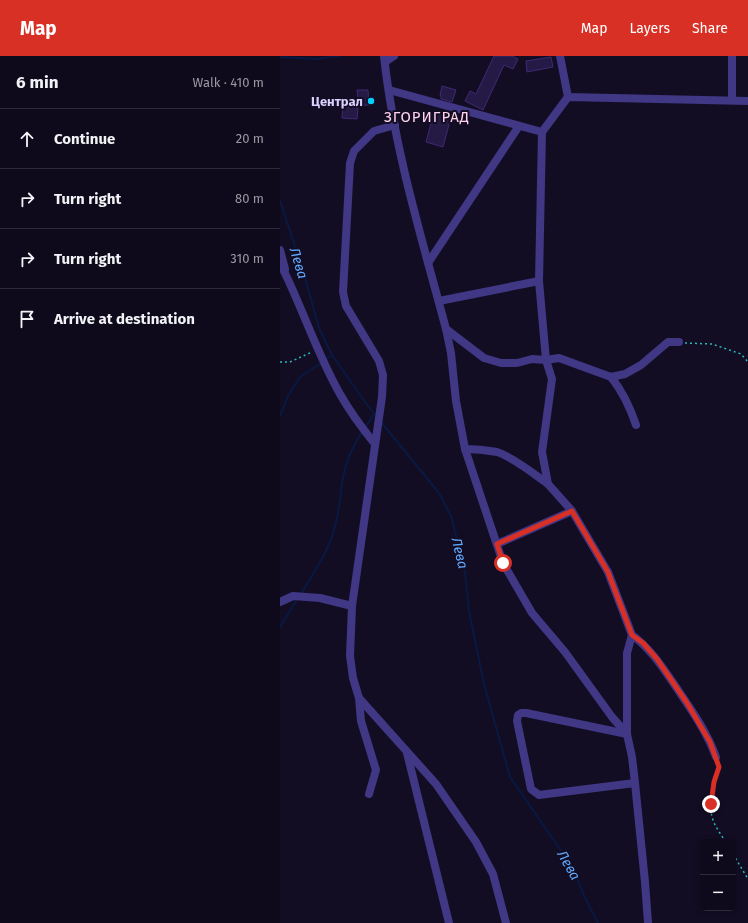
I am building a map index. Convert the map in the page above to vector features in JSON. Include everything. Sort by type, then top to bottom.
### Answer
[{"type":"street","points":[[394,56],[384,59],[405,175],[446,329],[451,353],[456,402],[465,448],[503,563],[532,612],[565,652],[612,717],[627,734]]},
{"type":"street","points":[[548,484],[542,452],[552,379],[546,360],[539,281],[542,132],[568,97],[560,56]]},
{"type":"street","points":[[732,56],[732,100]]},
{"type":"street","points":[[389,90],[542,132]]},
{"type":"street","points":[[568,97],[748,101]]},
{"type":"street","points":[[369,794],[376,770],[361,721],[359,698],[353,678],[350,656],[352,606],[377,435],[383,376],[379,361],[346,306],[343,292],[350,163],[354,151],[374,131],[395,125]]},
{"type":"street","points":[[428,263],[519,126]]},
{"type":"street","points":[[280,250],[288,279]]},
{"type":"street","points":[[280,263],[340,395],[361,427],[375,444]]},
{"type":"street","points":[[438,301],[539,281]]},
{"type":"street","points":[[446,329],[484,358],[501,363],[517,363],[532,359],[546,360],[559,358],[611,377],[620,388],[630,408],[636,425]]},
{"type":"street","points":[[611,377],[625,374],[641,365],[668,342],[679,342]]},
{"type":"street","points":[[451,353],[466,344]]},
{"type":"street","points":[[465,448],[481,449],[498,453],[520,464],[548,484],[572,511],[608,572],[632,635],[643,643],[657,659],[687,703],[710,742],[716,757]]},
{"type":"street","points":[[497,544],[572,511]]},
{"type":"street","points":[[280,602],[293,596],[320,598],[352,606]]},
{"type":"street","points":[[632,635],[627,653],[627,734],[632,757],[635,783],[646,882],[648,923]]},
{"type":"street","points":[[359,698],[436,784],[476,842],[493,874],[506,923]]},
{"type":"street","points":[[627,734],[526,713],[521,713],[517,718],[531,788],[539,795],[635,783]]},
{"type":"street","points":[[407,752],[449,923]]},
{"type":"path","points":[[679,342],[712,344],[740,354],[748,362]]},
{"type":"path","points":[[280,362],[290,362],[318,349]]},
{"type":"path","points":[[716,757],[719,767],[714,782],[711,804],[712,818],[724,839]]},
{"type":"path","points":[[736,859],[748,879]]},
{"type":"building","points":[[494,56],[512,56],[518,59],[513,69],[504,65],[483,110],[465,101],[470,91],[476,94]]},
{"type":"building","points":[[551,57],[553,67],[527,72],[526,61]]},
{"type":"building","points":[[442,86],[456,90],[452,102],[441,99],[440,95]]},
{"type":"building","points":[[357,90],[368,90],[369,105],[353,106],[353,99],[358,99]]},
{"type":"building","points":[[343,107],[358,108],[357,119],[342,118]]},
{"type":"building","points":[[434,112],[451,117],[443,147],[426,142]]},
{"type":"waterway","points":[[280,57],[316,59],[339,56]]},
{"type":"waterway","name":"Лева","points":[[280,201],[302,267],[319,328],[332,355],[377,417]]},
{"type":"waterway","points":[[324,360],[332,355]]},
{"type":"waterway","points":[[280,416],[288,396],[300,377],[321,363]]},
{"type":"waterway","points":[[365,428],[374,414]]},
{"type":"waterway","name":"Лева","points":[[381,422],[439,493],[451,516],[465,572],[469,611],[484,684],[510,777],[573,868],[585,898],[598,923]]},
{"type":"waterway","points":[[301,594],[321,561],[329,544],[337,520],[344,471],[353,448],[362,432]]},
{"type":"waterway","points":[[280,627],[298,598]]},
{"type":"place","name":"Централ","points":[[371,101]]},
{"type":"district","name":"ЗГОРИГРАД","points":[[427,117]]},
{"type":"route","points":[[503,563],[497,544],[572,511],[608,572],[632,635],[643,643],[657,659],[687,703],[710,742],[719,767],[714,782],[711,804]]}]
